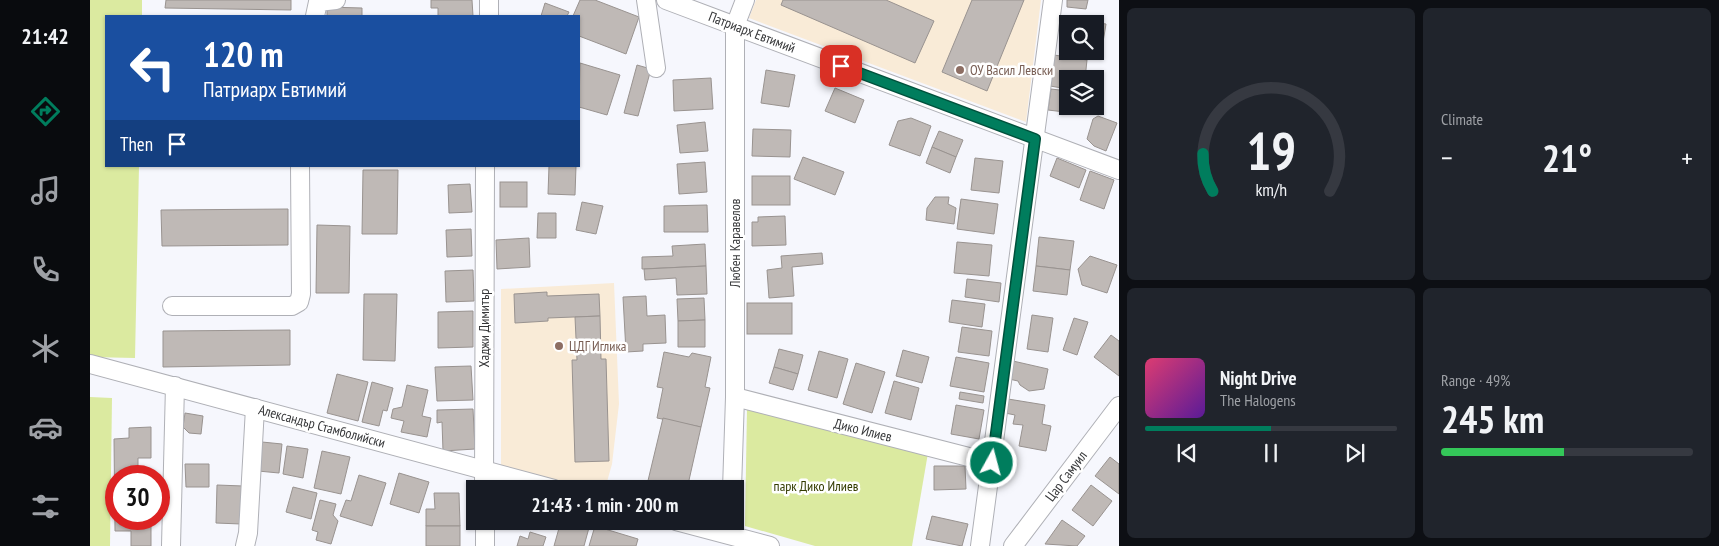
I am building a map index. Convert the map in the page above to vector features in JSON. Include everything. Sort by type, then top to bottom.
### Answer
[{"type":"street","points":[[315,15],[318,2],[336,0]]},
{"type":"street","points":[[489,0],[489,15]]},
{"type":"street","points":[[646,0],[656,68]]},
{"type":"street","name":"Патриарх Евтимий","points":[[666,0],[1119,170]]},
{"type":"street","name":"Любен Каравелов","points":[[732,480],[735,397],[735,26],[745,0]]},
{"type":"street","points":[[980,546],[1053,0]]},
{"type":"street","points":[[172,306],[292,306],[299,302],[302,294],[300,167]]},
{"type":"street","name":"Хаджи Димитър","points":[[484,480],[485,167]]},
{"type":"street","name":"Александър Стамболийски","points":[[90,364],[521,480]]},
{"type":"street","points":[[171,546],[175,386]]},
{"type":"street","name":"Дико Илиев","points":[[735,397],[992,463]]},
{"type":"street","name":"Цар Самуил","points":[[1013,546],[1119,406]]},
{"type":"street","points":[[245,546],[248,533],[255,408]]},
{"type":"street","points":[[485,530],[485,546]]},
{"type":"street","points":[[714,530],[770,546]]},
{"type":"shaded area","name":"ОУ Васил Левски","points":[[756,0],[1041,0],[1026,122],[749,18]]},
{"type":"shaded area","name":"ЦДГ Иглика","points":[[614,283],[619,404],[612,464],[608,480],[537,480],[501,470],[501,289]]},
{"type":"green space","points":[[90,0],[142,0],[142,15],[105,15],[105,167],[139,167],[135,358],[90,357]]},
{"type":"green space","points":[[90,397],[112,398],[111,465],[105,465],[105,530],[110,530],[110,546],[90,546]]},
{"type":"green space","name":"парк Дико Илиев","points":[[747,408],[928,453],[912,546],[815,546],[745,526]]},
{"type":"building","points":[[166,0],[291,0],[291,10],[165,8]]},
{"type":"building","points":[[431,0],[472,0],[473,15],[438,15],[438,8],[431,8]]},
{"type":"building","points":[[580,0],[595,0],[639,17],[626,54],[580,36],[580,15],[573,15]]},
{"type":"building","points":[[783,0],[886,0],[934,21],[915,63],[781,5]]},
{"type":"building","points":[[972,0],[1024,0],[987,91],[942,72]]},
{"type":"building","points":[[1067,0],[1088,0],[1086,9],[1067,7]]},
{"type":"building","points":[[545,3],[569,12],[568,15],[541,15]]},
{"type":"building","points":[[327,7],[362,8],[362,15],[327,15]]},
{"type":"building","points":[[1054,55],[1059,56],[1059,60],[1087,60],[1086,70],[1059,70],[1059,88],[1050,86]]},
{"type":"building","points":[[580,63],[620,75],[607,115],[580,107]]},
{"type":"building","points":[[637,65],[651,69],[638,116],[624,113]]},
{"type":"building","points":[[766,70],[795,75],[789,107],[761,103]]},
{"type":"building","points":[[711,78],[713,109],[674,111],[673,80]]},
{"type":"building","points":[[835,88],[864,100],[855,123],[825,111]]},
{"type":"building","points":[[1051,89],[1059,90],[1059,111],[1048,110]]},
{"type":"building","points":[[1098,116],[1117,123],[1106,151],[1094,146],[1087,139],[1093,119]]},
{"type":"building","points":[[911,118],[931,126],[920,156],[889,145],[898,121]]},
{"type":"building","points":[[705,122],[708,151],[680,153],[677,125]]},
{"type":"building","points":[[753,129],[791,130],[790,157],[752,156]]},
{"type":"building","points":[[939,131],[963,140],[956,157],[932,147]]},
{"type":"building","points":[[932,147],[956,157],[950,173],[926,163]]},
{"type":"building","points":[[803,157],[844,172],[835,195],[794,179]]},
{"type":"building","points":[[975,158],[1003,161],[999,193],[971,190]]},
{"type":"building","points":[[1057,158],[1086,170],[1079,188],[1050,176]]},
{"type":"building","points":[[705,162],[707,192],[679,194],[677,164]]},
{"type":"building","points":[[549,167],[576,167],[575,195],[548,194]]},
{"type":"building","points":[[363,170],[398,170],[397,234],[362,234]]},
{"type":"building","points":[[1090,171],[1114,180],[1104,209],[1080,200]]},
{"type":"building","points":[[752,176],[790,176],[790,205],[752,205]]},
{"type":"building","points":[[500,182],[527,182],[527,207],[500,207]]},
{"type":"building","points":[[470,184],[472,212],[449,213],[448,185]]},
{"type":"building","points":[[935,197],[949,197],[948,204],[956,208],[954,224],[926,220],[927,208]]},
{"type":"building","points":[[961,199],[998,204],[994,234],[957,229]]},
{"type":"building","points":[[582,202],[603,206],[596,234],[576,230]]},
{"type":"building","points":[[707,205],[708,232],[664,232],[664,206]]},
{"type":"building","points":[[288,209],[288,245],[162,246],[161,210]]},
{"type":"building","points":[[538,213],[556,213],[556,238],[537,238]]},
{"type":"building","points":[[785,216],[786,245],[752,246],[752,222],[758,222],[758,217]]},
{"type":"building","points":[[317,225],[350,226],[349,293],[316,293]]},
{"type":"building","points":[[471,229],[472,256],[447,257],[446,230]]},
{"type":"building","points":[[1039,237],[1074,241],[1070,270],[1036,266]]},
{"type":"building","points":[[529,238],[530,267],[497,269],[496,240]]},
{"type":"building","points":[[957,242],[992,245],[989,276],[954,273]]},
{"type":"building","points":[[705,244],[706,266],[642,269],[642,257],[673,256],[672,246]]},
{"type":"building","points":[[822,253],[823,264],[792,267],[794,296],[769,298],[767,270],[782,268],[781,256]]},
{"type":"building","points":[[1090,256],[1117,265],[1107,293],[1082,285],[1078,269]]},
{"type":"building","points":[[706,266],[707,294],[677,295],[676,278],[645,280],[644,269]]},
{"type":"building","points":[[1036,266],[1070,270],[1067,295],[1033,291]]},
{"type":"building","points":[[473,270],[474,301],[446,302],[445,271]]},
{"type":"building","points":[[967,279],[1001,283],[999,302],[965,297]]},
{"type":"building","points":[[547,292],[547,296],[599,294],[600,316],[548,318],[548,321],[515,323],[514,294]]},
{"type":"building","points":[[364,294],[397,294],[395,361],[363,360]]},
{"type":"building","points":[[646,296],[647,316],[665,315],[666,343],[643,344],[643,351],[626,352],[623,297]]},
{"type":"building","points":[[704,298],[705,320],[678,321],[677,299]]},
{"type":"building","points":[[952,300],[985,304],[982,327],[949,322]]},
{"type":"building","points":[[747,303],[792,303],[792,334],[747,334]]},
{"type":"building","points":[[473,311],[473,347],[438,348],[438,312]]},
{"type":"building","points":[[1032,315],[1053,318],[1048,352],[1027,349]]},
{"type":"building","points":[[600,316],[601,359],[606,359],[609,461],[575,462],[572,360],[577,360],[575,317]]},
{"type":"building","points":[[1074,318],[1088,322],[1077,355],[1063,350]]},
{"type":"building","points":[[705,320],[705,347],[678,347],[678,321]]},
{"type":"building","points":[[962,327],[992,331],[989,356],[958,352]]},
{"type":"building","points":[[290,330],[290,365],[163,367],[163,331]]},
{"type":"building","points":[[1111,335],[1119,341],[1119,376],[1094,357]]},
{"type":"building","points":[[779,349],[803,355],[798,374],[774,367]]},
{"type":"building","points":[[903,350],[929,357],[922,383],[896,376]]},
{"type":"building","points":[[819,351],[848,359],[837,398],[808,390]]},
{"type":"building","points":[[664,352],[689,357],[692,353],[711,357],[705,387],[710,388],[701,427],[657,418],[663,388],[657,387]]},
{"type":"building","points":[[956,357],[989,363],[984,392],[950,386]]},
{"type":"building","points":[[1013,361],[1048,369],[1044,389],[1029,391],[1020,385],[1018,381],[1009,379]]},
{"type":"building","points":[[856,363],[885,372],[872,413],[843,404]]},
{"type":"building","points":[[471,366],[473,400],[437,401],[435,367]]},
{"type":"building","points":[[774,367],[798,374],[793,390],[769,383]]},
{"type":"building","points":[[337,374],[368,382],[358,421],[327,413]]},
{"type":"building","points":[[894,381],[919,388],[911,420],[885,413]]},
{"type":"building","points":[[372,382],[393,388],[387,411],[383,410],[379,426],[362,422]]},
{"type":"building","points":[[407,385],[428,390],[422,416],[431,418],[427,437],[401,432],[404,421],[391,418],[393,409],[402,407]]},
{"type":"building","points":[[960,392],[984,396],[983,403],[959,399]]},
{"type":"building","points":[[1008,399],[1045,405],[1042,424],[1051,426],[1046,451],[1019,446],[1023,425],[1013,424],[1015,415],[1005,413]]},
{"type":"building","points":[[956,405],[984,410],[979,439],[951,434]]},
{"type":"building","points":[[473,409],[475,449],[443,451],[442,422],[437,423],[437,410]]},
{"type":"building","points":[[185,413],[203,416],[201,434],[189,433],[183,427]]},
{"type":"building","points":[[663,418],[701,427],[689,480],[648,480]]},
{"type":"building","points":[[151,427],[151,458],[138,458],[138,465],[114,465],[114,439],[129,438],[129,428]]},
{"type":"building","points":[[262,442],[282,444],[279,473],[258,471]]},
{"type":"building","points":[[287,446],[308,449],[303,478],[283,474]]},
{"type":"building","points":[[322,451],[350,457],[341,494],[314,488]]},
{"type":"building","points":[[1110,457],[1119,464],[1119,494],[1095,476]]},
{"type":"building","points":[[185,464],[209,464],[209,487],[186,487]]},
{"type":"building","points":[[934,466],[965,466],[966,489],[934,490]]},
{"type":"building","points":[[399,473],[429,482],[419,513],[390,504]]},
{"type":"building","points":[[359,475],[386,483],[372,526],[340,516],[346,500],[351,501]]},
{"type":"building","points":[[217,485],[243,486],[241,524],[216,523]]},
{"type":"building","points":[[1091,485],[1112,501],[1093,526],[1072,510]]},
{"type":"building","points":[[293,487],[317,493],[311,519],[286,512]]},
{"type":"building","points":[[434,493],[459,493],[460,526],[426,526],[426,509],[435,509]]},
{"type":"building","points":[[320,500],[336,504],[333,515],[338,521],[331,544],[316,540],[318,532],[312,530]]},
{"type":"building","points":[[932,516],[968,524],[962,546],[926,539]]},
{"type":"building","points":[[1062,520],[1085,536],[1077,546],[1045,544]]},
{"type":"building","points":[[426,526],[460,526],[460,546],[426,546]]},
{"type":"building","points":[[151,530],[151,546],[131,546],[131,531],[115,531]]},
{"type":"building","points":[[558,530],[588,530],[584,546],[554,546]]},
{"type":"building","points":[[594,530],[608,530],[638,539],[636,546],[589,546]]},
{"type":"building","points":[[530,532],[546,537],[543,546],[517,546],[520,536],[528,539]]},
{"type":"place","name":"ОУ Васил Левски","points":[[960,70]]},
{"type":"place","name":"ЦДГ Иглика","points":[[559,346]]},
{"type":"route","points":[[841,66],[1035,139],[992,463]]}]
